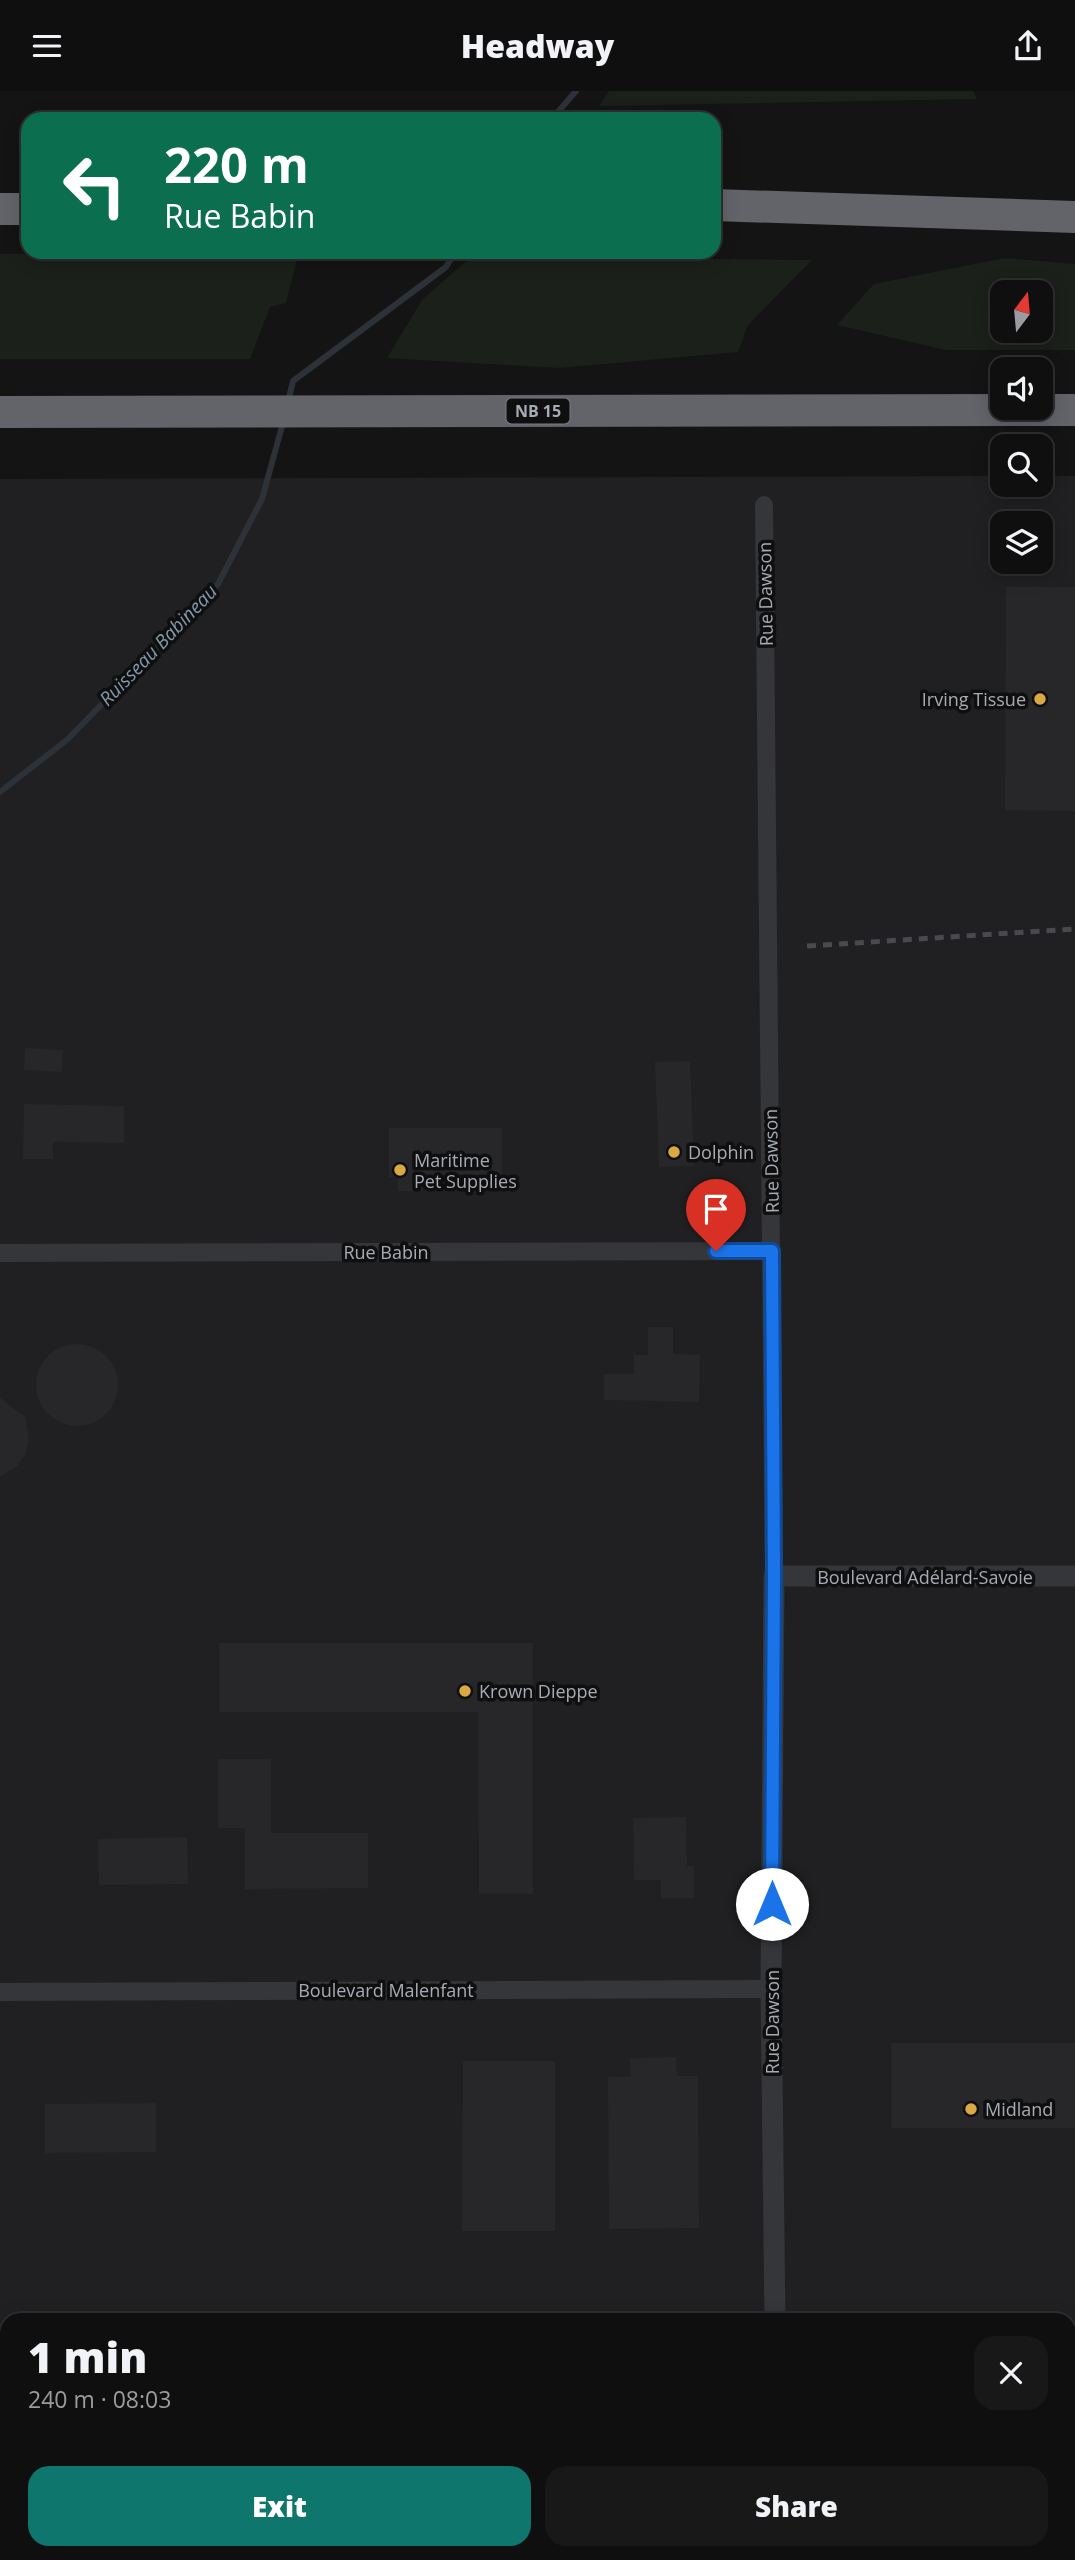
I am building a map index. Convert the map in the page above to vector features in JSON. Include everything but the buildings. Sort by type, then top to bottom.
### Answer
[{"type":"highway","points":[[721,205],[1075,217]]},
{"type":"highway","points":[[0,209],[21,209]]},
{"type":"highway","name":"NB 15","points":[[0,412],[1075,410]]},
{"type":"street","name":"Rue Dawson","points":[[764,505],[774,1576],[771,1989],[775,2313]]},
{"type":"street","name":"Rue Babin","points":[[0,1253],[772,1251]]},
{"type":"street","name":"Boulevard Adélard-Savoie","points":[[774,1576],[1075,1576]]},
{"type":"street","name":"Boulevard Malenfant","points":[[0,1992],[771,1989]]},
{"type":"shaded area","points":[[609,91],[973,91],[977,99],[599,106]]},
{"type":"shaded area","points":[[0,254],[21,254],[21,259],[297,259],[286,303],[270,307],[250,359],[0,359]]},
{"type":"shaded area","points":[[1005,258],[1075,264],[1075,350],[946,350],[837,325],[874,284]]},
{"type":"shaded area","points":[[469,259],[812,260],[748,325],[738,352],[559,368],[387,358],[422,300]]},
{"type":"shaded area","points":[[990,476],[990,497],[1053,497],[1053,476],[1075,476],[1075,2313],[0,2313],[0,479]]},
{"type":"waterway","name":"Ruisseau Babineau","points":[[558,112],[576,91]]},
{"type":"waterway","name":"Ruisseau Babineau","points":[[288,402],[293,381],[446,267],[451,259]]},
{"type":"waterway","name":"Ruisseau Babineau","points":[[0,792],[68,739],[218,584],[262,499],[284,419]]},
{"type":"railway","points":[[807,946],[1075,929]]},
{"type":"place","name":"Irving Tissue","points":[[1040,699]]},
{"type":"place","name":"Dolphin","points":[[674,1152]]},
{"type":"place","name":"Maritime Pet Supplies","points":[[400,1170]]},
{"type":"place","name":"Krown Dieppe","points":[[465,1691]]},
{"type":"place","name":"Midland","points":[[971,2109]]},
{"type":"route","points":[[716,1251],[772,1251],[772,1904]]}]
